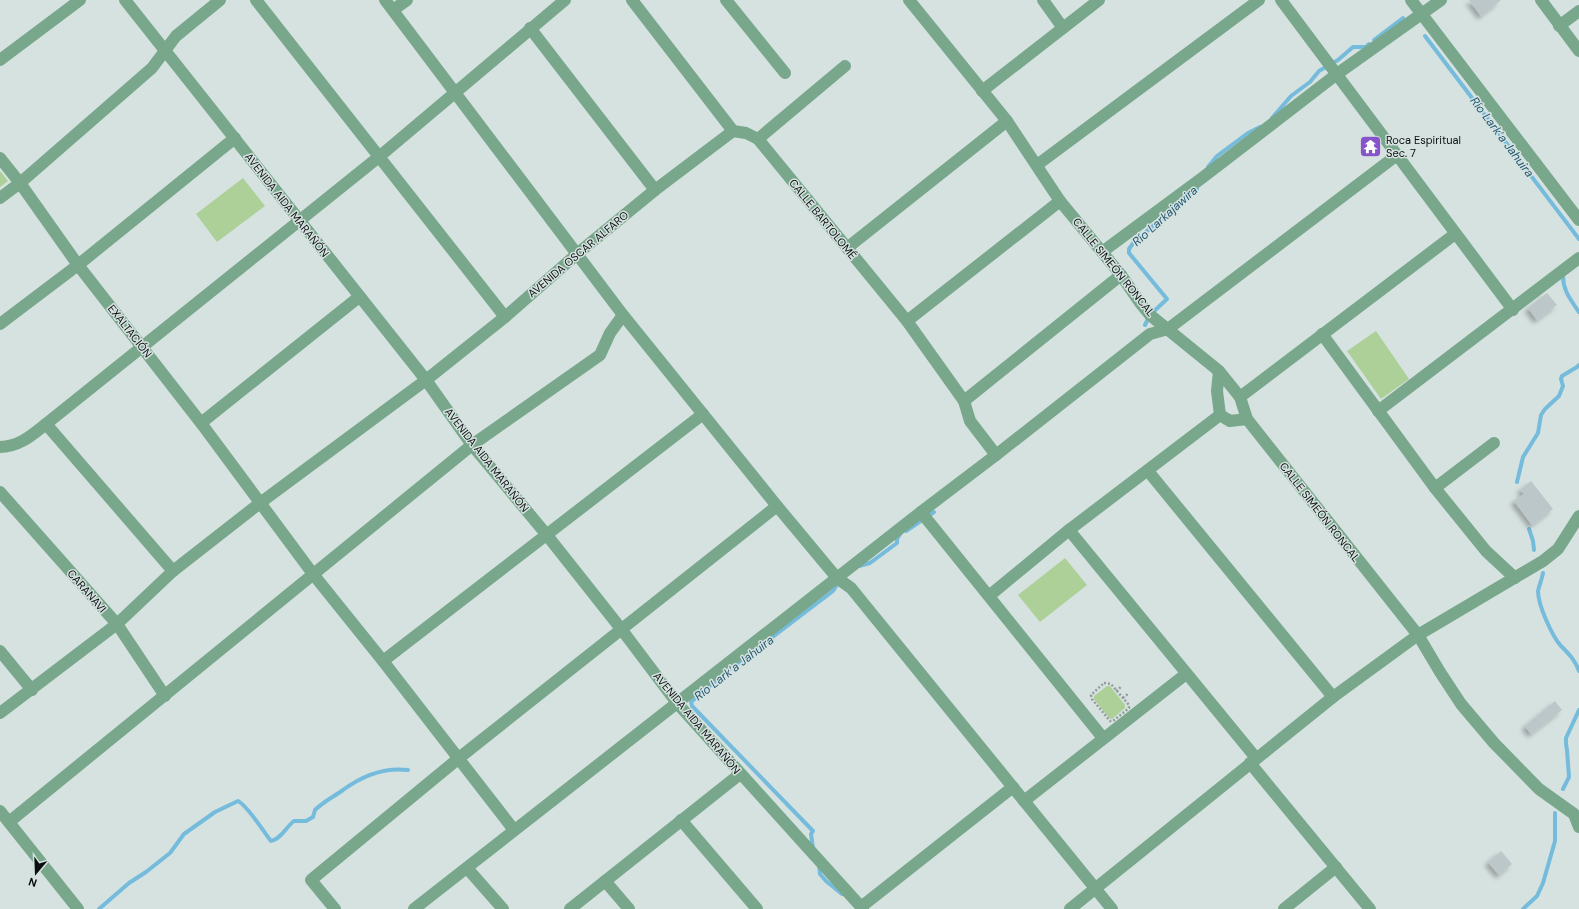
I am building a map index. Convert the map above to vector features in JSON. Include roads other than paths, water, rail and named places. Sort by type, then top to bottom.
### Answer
[{"type":"street","points":[[0,60],[80,0]]},
{"type":"street","name":"AVENIDA AIDA MARAÑÓN","points":[[125,0],[426,380],[472,445],[546,534],[622,630],[677,704],[862,908]]},
{"type":"street","points":[[0,198],[20,183],[152,68],[176,36],[220,0]]},
{"type":"street","points":[[256,0],[505,317]]},
{"type":"street","points":[[385,0],[623,316],[837,578],[851,588],[1112,909]]},
{"type":"street","points":[[393,10],[407,0]]},
{"type":"street","points":[[0,447],[16,445],[26,440],[298,220],[380,156],[565,0]]},
{"type":"street","points":[[632,0],[733,131],[758,139],[845,66]]},
{"type":"street","points":[[726,0],[785,73]]},
{"type":"street","name":"CALLE SIMEÓN RONCAL","points":[[910,0],[1007,121],[1060,201],[1121,275],[1150,315],[1219,371],[1240,397],[1247,419],[1418,635],[1461,704],[1494,743],[1539,789],[1577,812]]},
{"type":"street","points":[[1043,0],[1063,28]]},
{"type":"street","points":[[982,91],[1099,0]]},
{"type":"street","points":[[1037,165],[1259,0]]},
{"type":"street","points":[[1280,0],[1513,310]]},
{"type":"street","points":[[1411,0],[1579,220]]},
{"type":"street","points":[[1102,252],[1202,178],[1337,74],[1441,0]]},
{"type":"street","points":[[1541,0],[1579,52]]},
{"type":"street","points":[[1559,26],[1579,11]]},
{"type":"street","points":[[530,28],[655,190]]},
{"type":"street","points":[[847,248],[1007,121]]},
{"type":"street","name":"AVENIDA OSCAR ALFARO","points":[[0,713],[117,624],[173,571],[260,503],[426,380],[505,317],[576,254],[655,190],[733,131]]},
{"type":"street","points":[[0,324],[78,265],[235,138]]},
{"type":"street","name":"CALLE BARTOLOMÉ","points":[[758,139],[907,321],[964,401],[970,421],[996,455]]},
{"type":"street","points":[[414,909],[1150,334],[1168,329],[1396,155]]},
{"type":"street","name":"EXALTACIÓN","points":[[0,158],[20,183],[78,265],[202,423],[312,574],[383,661],[514,830]]},
{"type":"street","points":[[907,321],[1060,201]]},
{"type":"street","points":[[1240,397],[1455,234]]},
{"type":"street","points":[[1378,411],[1513,310],[1579,258]]},
{"type":"street","points":[[964,401],[1121,275]]},
{"type":"street","points":[[202,423],[359,297]]},
{"type":"street","points":[[9,822],[472,445],[600,355],[610,333],[623,316]]},
{"type":"street","points":[[1322,334],[1435,488],[1486,551],[1516,578]]},
{"type":"street","points":[[1219,371],[1217,391],[1220,415]]},
{"type":"street","points":[[383,661],[703,414]]},
{"type":"street","points":[[1220,415],[1230,420],[1247,419]]},
{"type":"street","points":[[989,596],[1069,530],[1220,415]]},
{"type":"street","points":[[46,424],[173,571]]},
{"type":"street","points":[[1435,488],[1494,443]]},
{"type":"street","points":[[1148,471],[1333,698]]},
{"type":"street","name":"CARANAVI","points":[[0,492],[117,624],[165,696]]},
{"type":"street","points":[[335,909],[311,880],[459,758],[777,506]]},
{"type":"street","points":[[921,512],[1103,738]]},
{"type":"street","points":[[1070,909],[1333,698],[1418,635],[1543,562],[1558,549],[1579,516]]},
{"type":"street","points":[[1069,530],[1186,674],[1370,909]]},
{"type":"street","points":[[0,651],[32,690]]},
{"type":"street","points":[[1024,801],[1186,674]]},
{"type":"street","points":[[570,909],[740,774]]},
{"type":"street","points":[[862,908],[1013,787]]},
{"type":"street","points":[[0,811],[75,908]]},
{"type":"street","points":[[1577,812],[1579,827]]},
{"type":"street","points":[[681,820],[757,909]]},
{"type":"street","points":[[1284,909],[1336,867]]},
{"type":"street","points":[[467,868],[503,909]]},
{"type":"street","points":[[605,881],[629,909]]},
{"type":"waterway","name":"Río Larkajawira","points":[[1374,40],[1403,18]]},
{"type":"waterway","name":"Río Lark’a Jahuira","points":[[1425,36],[1579,239]]},
{"type":"waterway","name":"Río Larkajawira","points":[[1272,118],[1291,96],[1310,82],[1319,71],[1338,60],[1353,47],[1366,47],[1369,44]]},
{"type":"waterway","name":"Río Larkajawira","points":[[1208,167],[1217,156],[1248,133],[1260,127]]},
{"type":"waterway","name":"Río Larkajawira","points":[[1145,325],[1150,315],[1167,299],[1129,253],[1129,249],[1134,242],[1197,189]]},
{"type":"waterway","name":"Río Lark’a Jahuira","points":[[1563,273],[1565,289],[1579,312]]},
{"type":"waterway","name":"Río Lark’a Jahuira","points":[[1517,482],[1523,457],[1538,433],[1541,415],[1545,409],[1559,396],[1563,386],[1561,379],[1562,376],[1579,365]]},
{"type":"waterway","name":"Río Lark’a Jahuira","points":[[906,531],[934,512]]},
{"type":"waterway","name":"Río Lark’a Jahuira","points":[[1529,529],[1534,550]]},
{"type":"waterway","name":"Río Lark’a Jahuira","points":[[859,566],[870,563],[897,543],[897,539],[900,534]]},
{"type":"waterway","name":"Río Lark’a Jahuira","points":[[1543,573],[1538,591],[1540,604],[1546,620],[1557,641],[1574,660],[1579,671]]},
{"type":"waterway","name":"Río Lark’a Jahuira","points":[[813,848],[811,834],[813,831],[692,706],[691,702],[725,673],[833,591],[838,583]]},
{"type":"waterway","name":"Río Lark’a Jahuira","points":[[1563,789],[1569,777],[1566,738],[1579,710]]},
{"type":"waterway","name":"Río Larkajawira","points":[[99,909],[129,883],[170,853],[184,834],[215,812],[238,801],[251,813],[271,841],[278,838],[294,821],[306,821],[313,817],[315,810],[318,807],[350,785],[365,777],[381,771],[399,769],[408,770]]},
{"type":"waterway","name":"Río Lark’a Jahuira","points":[[1523,909],[1537,896],[1543,883],[1555,841],[1555,813]]},
{"type":"waterway","name":"Río Lark’a Jahuira","points":[[819,865],[820,874],[842,894]]},
{"type":"place","name":"Roca Espiritual Sec. 7","points":[[1371,146]]}]
